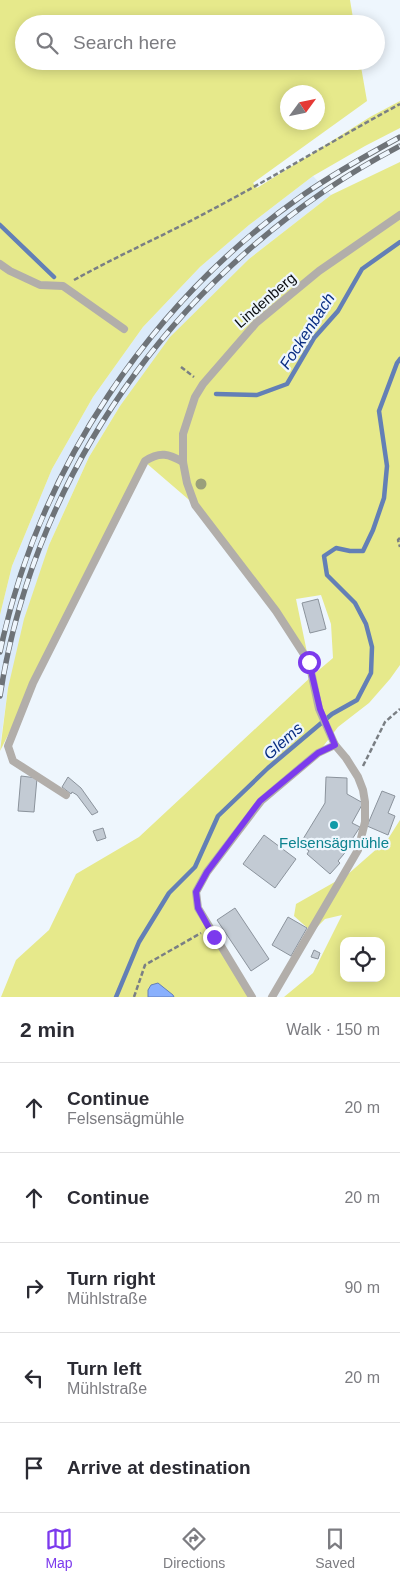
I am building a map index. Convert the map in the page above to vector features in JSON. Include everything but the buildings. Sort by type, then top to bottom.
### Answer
[{"type":"lane","name":"Lindenberg","points":[[183,462],[183,434],[195,397],[203,384],[256,323],[319,271],[400,215]]},
{"type":"lane","points":[[0,264],[10,271],[40,285],[63,286],[124,329]]},
{"type":"lane","points":[[66,795],[13,761],[8,746],[33,683],[145,461],[154,455],[171,455],[183,462],[187,483],[195,505],[276,610],[309,662],[320,709],[335,745],[358,777],[363,790],[365,822],[358,850],[272,997]]},
{"type":"lane","points":[[252,997],[198,908],[196,892],[207,872],[260,801],[318,753],[335,745]]},
{"type":"path","points":[[63,286],[110,260],[147,244],[213,209],[400,104]]},
{"type":"path","points":[[181,367],[203,384]]},
{"type":"path","points":[[400,538],[398,540],[400,547]]},
{"type":"path","points":[[358,777],[385,722],[400,709]]},
{"type":"path","points":[[134,997],[145,965],[198,934],[211,931]]},
{"type":"shaded area","points":[[313,176],[331,195],[249,259],[120,406],[89,457],[49,545],[8,688],[0,747],[0,615],[12,566],[52,469],[93,397],[143,327],[200,267],[249,225]]},
{"type":"green space","points":[[0,0],[350,0],[352,15],[15,15],[15,70],[362,70],[367,101],[253,183],[257,188],[370,117],[400,101],[400,128],[313,176],[249,225],[200,267],[143,327],[93,397],[52,469],[12,566],[0,615]]},
{"type":"green space","points":[[400,162],[400,665],[369,703],[338,727],[318,753],[261,801],[196,891],[198,908],[252,997],[1,997],[16,960],[49,930],[76,874],[139,837],[333,658],[331,624],[321,595],[296,599],[309,662],[195,505],[145,462],[0,751],[8,688],[24,619],[49,545],[89,457],[120,406],[170,337],[249,259],[331,195]]},
{"type":"green space","points":[[400,820],[400,997],[284,997],[313,973],[342,915],[325,919],[312,932],[294,916],[296,904],[347,875],[388,839]]},
{"type":"water","points":[[158,983],[174,997],[148,997],[148,990],[151,985]]},
{"type":"waterway","name":"Fockenbach","points":[[0,225],[54,277]]},
{"type":"waterway","name":"Fockenbach","points":[[216,394],[257,395],[287,384],[314,338],[338,311],[362,269],[400,242]]},
{"type":"waterway","name":"Glems","points":[[116,997],[139,942],[169,893],[195,867],[218,816],[268,768],[332,714],[357,700],[371,673],[372,647],[366,624],[355,603],[327,575],[324,556],[336,548],[363,551],[373,530],[384,498],[387,466],[379,411],[400,359]]},
{"type":"railway","points":[[0,652],[18,584],[42,519],[72,456],[108,395],[150,339],[196,286],[248,238],[314,187],[400,137]]},
{"type":"railway","points":[[0,696],[19,609],[48,526],[87,447],[135,374],[191,306],[254,245],[324,191],[400,146]]},
{"type":"place","name":"Felsensägmühle","points":[[334,825]]},
{"type":"route","points":[[214,937],[198,908],[196,892],[207,872],[260,801],[318,753],[335,745],[320,709],[309,662]]}]
